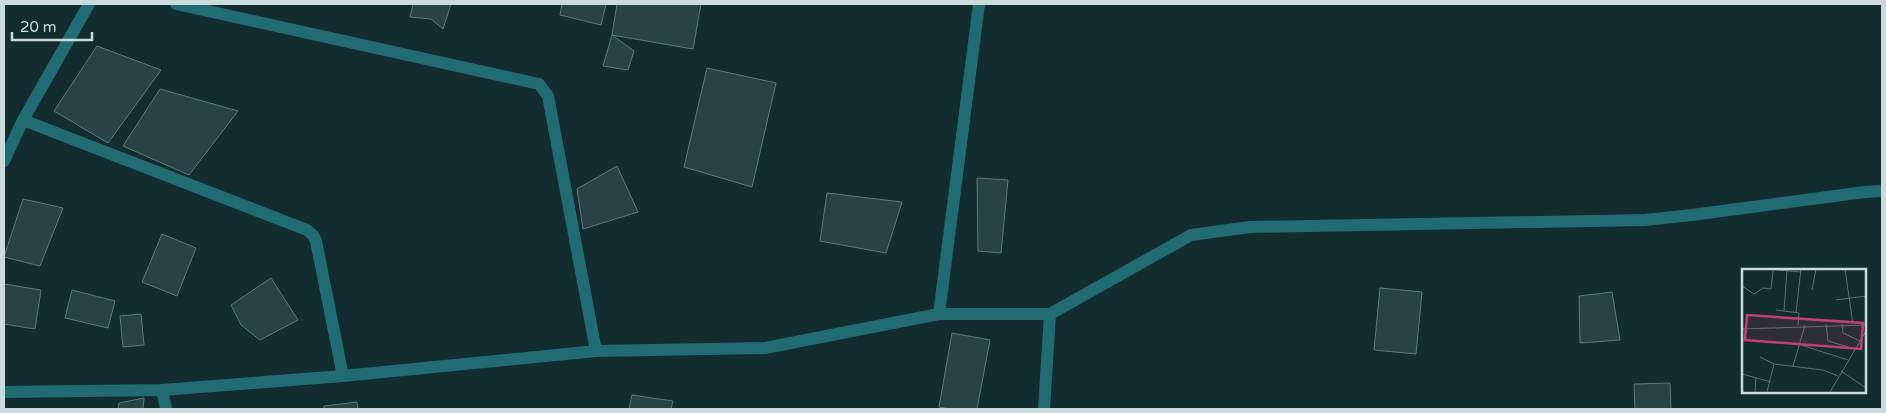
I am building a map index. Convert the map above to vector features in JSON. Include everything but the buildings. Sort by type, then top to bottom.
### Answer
[{"type":"street","points":[[4,161],[23,120],[88,4]]},
{"type":"street","points":[[176,4],[539,84],[548,96],[596,350]]},
{"type":"street","points":[[939,314],[979,4]]},
{"type":"street","points":[[23,120],[307,230],[316,241],[343,376]]},
{"type":"street","points":[[4,392],[162,390],[343,376],[596,350],[765,348],[939,314],[1050,314],[1191,235],[1222,230],[1260,226],[1645,220],[1882,191]]},
{"type":"street","points":[[1044,409],[1050,314]]},
{"type":"street","points":[[162,390],[166,409]]}]
